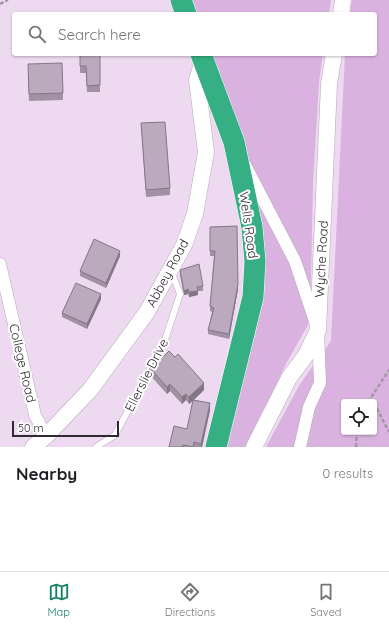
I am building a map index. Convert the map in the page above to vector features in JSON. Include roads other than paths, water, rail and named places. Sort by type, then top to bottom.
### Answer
[{"type":"highway","points":[[181,0],[185,12]]},
{"type":"highway","name":"Wells Road","points":[[202,57],[234,142],[252,227],[255,268],[253,297],[216,447]]},
{"type":"street","points":[[341,12],[343,0]]},
{"type":"street","name":"Wyche Road","points":[[254,447],[288,378],[306,355],[318,330],[329,84],[334,56]]},
{"type":"street","name":"Abbey Road","points":[[33,447],[46,436],[90,390],[147,312],[184,245],[202,182],[206,152],[197,80],[202,57]]},
{"type":"street","points":[[234,142],[295,261],[318,330],[320,383],[309,407],[300,447]]},
{"type":"street","name":"College Road","points":[[0,265],[34,415],[46,436]]},
{"type":"lane","name":"Ellerslie Drive","points":[[96,447],[115,435],[164,343],[180,294],[171,269]]}]
